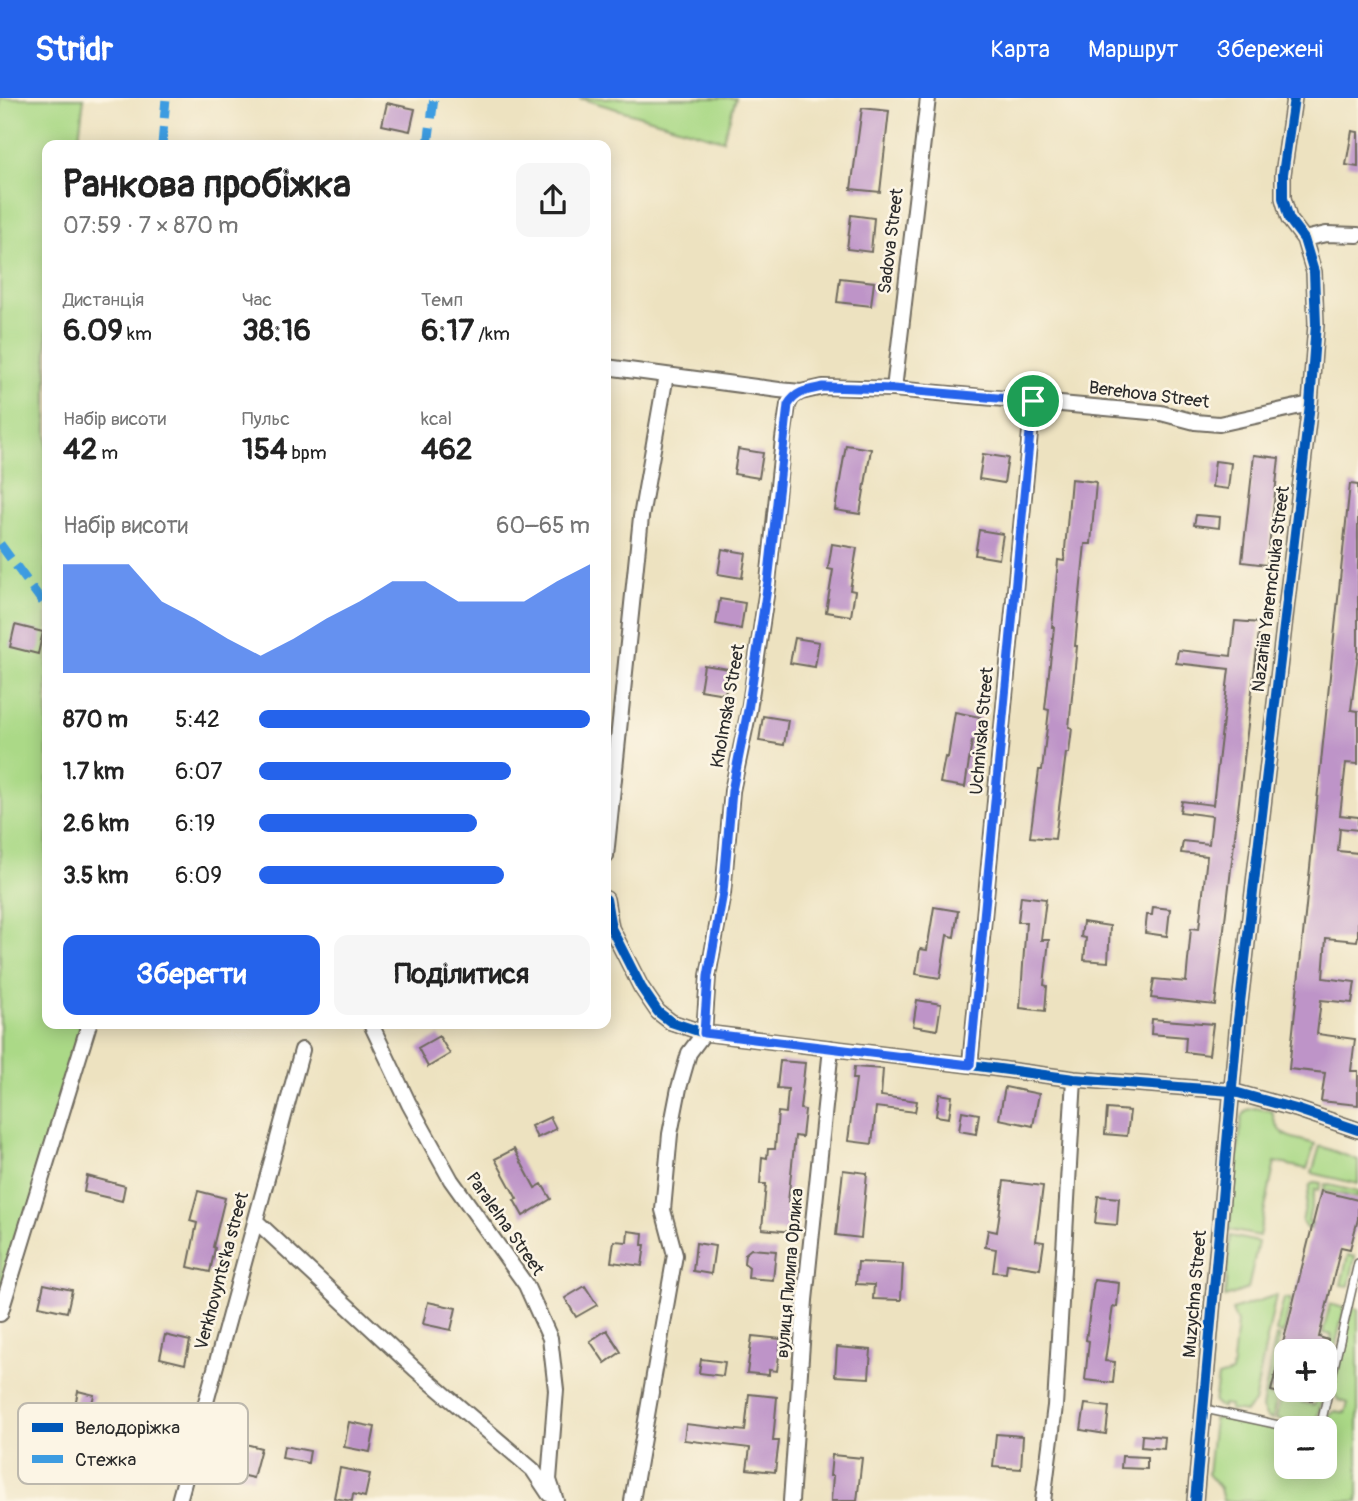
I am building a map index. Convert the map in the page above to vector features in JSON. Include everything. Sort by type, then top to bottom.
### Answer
[{"type":"street","name":"Sadova Street","points":[[894,389],[928,98]]},
{"type":"street","name":"Nazariia Yaremchuka Street","points":[[1231,1091],[1310,404],[1316,324],[1314,272],[1304,239],[1289,219],[1283,198],[1283,174],[1294,98]]},
{"type":"street","points":[[1304,239],[1326,234],[1358,235]]},
{"type":"street","name":"Berehova Street","points":[[611,368],[801,392],[823,387],[894,389],[1161,413],[1195,422],[1219,424],[1310,404]]},
{"type":"street","points":[[611,808],[641,517],[666,375]]},
{"type":"street","name":"Kholmska Street","points":[[704,1033],[708,976],[723,893],[732,791],[768,582],[788,405],[792,397],[801,392]]},
{"type":"street","name":"Uchnivska Street","points":[[970,1065],[1033,401]]},
{"type":"street","points":[[611,929],[641,987],[658,1012],[671,1022],[704,1033],[1074,1079],[1231,1091],[1358,1130]]},
{"type":"street","points":[[0,1314],[87,1029]]},
{"type":"street","name":"Paralelna Street","points":[[373,1029],[409,1104],[451,1181],[526,1286],[550,1338],[556,1390],[549,1480],[554,1501]]},
{"type":"street","points":[[632,1501],[675,1255],[663,1210],[670,1134],[689,1053],[704,1033]]},
{"type":"street","name":"вулиця Пилипа Орлика","points":[[791,1501],[805,1300],[831,1048]]},
{"type":"street","name":"Verkhovynts'ka street","points":[[206,1403],[302,1051]]},
{"type":"street","points":[[1043,1501],[1055,1406],[1074,1079]]},
{"type":"street","name":"Muzychna Street","points":[[1195,1501],[1231,1091]]},
{"type":"street","points":[[256,1221],[415,1369],[533,1470],[554,1501]]},
{"type":"street","name":"Verkhovynts'ka street","points":[[179,1501],[184,1484]]},
{"type":"lane","points":[[1323,1416],[1358,1263]]},
{"type":"lane","points":[[1205,1409],[1274,1424]]},
{"type":"green space","points":[[0,98],[84,98],[79,140],[42,140],[42,1029],[87,1029],[0,1313]]},
{"type":"green space","points":[[579,98],[736,98],[723,140]]},
{"type":"green space","points":[[1255,1108],[1272,1111],[1278,1127],[1286,1135],[1315,1144],[1307,1169],[1275,1162],[1259,1236],[1229,1230],[1242,1117],[1247,1110]]},
{"type":"green space","points":[[1320,1146],[1358,1160],[1358,1184],[1312,1173]]},
{"type":"green space","points":[[1321,1183],[1319,1190],[1315,1189],[1308,1221],[1312,1223],[1310,1229],[1302,1222],[1310,1185]]},
{"type":"green space","points":[[1325,1184],[1358,1192],[1358,1198],[1324,1190]]},
{"type":"green space","points":[[1230,1236],[1258,1242],[1248,1289],[1225,1297]]},
{"type":"green space","points":[[1348,1255],[1355,1257],[1349,1286],[1341,1285]]},
{"type":"green space","points":[[1276,1295],[1254,1403],[1245,1412],[1229,1410],[1230,1405],[1223,1404],[1222,1408],[1214,1403],[1218,1377],[1232,1373],[1237,1323],[1232,1310]]},
{"type":"green space","points":[[1284,1298],[1291,1299],[1283,1334],[1276,1332]]},
{"type":"green space","points":[[1330,1304],[1344,1308],[1337,1339],[1331,1339],[1332,1335],[1323,1333]]},
{"type":"green space","points":[[1352,1308],[1358,1309],[1358,1501],[1223,1501],[1220,1488],[1208,1474],[1214,1419],[1223,1416],[1274,1428],[1274,1479],[1337,1479],[1337,1416],[1329,1416],[1336,1411],[1345,1413],[1348,1403],[1337,1398],[1337,1373]]},
{"type":"green space","points":[[1274,1346],[1274,1373],[1269,1396],[1274,1397],[1275,1402],[1273,1419],[1267,1418],[1262,1408]]},
{"type":"green space","points":[[1279,1402],[1322,1402],[1317,1416],[1277,1416]]},
{"type":"building","points":[[387,103],[415,109],[410,131],[382,125]]},
{"type":"building","points":[[862,108],[889,111],[880,192],[851,189]]},
{"type":"building","points":[[1352,131],[1358,132],[1358,167],[1346,165]]},
{"type":"building","points":[[851,215],[874,218],[871,252],[847,249]]},
{"type":"building","points":[[840,278],[874,282],[871,306],[837,302]]},
{"type":"building","points":[[846,445],[871,449],[860,514],[835,510]]},
{"type":"building","points":[[738,449],[763,453],[759,478],[734,474]]},
{"type":"building","points":[[983,454],[1008,458],[1004,483],[979,479]]},
{"type":"building","points":[[1254,455],[1279,458],[1267,565],[1242,562]]},
{"type":"building","points":[[1215,461],[1231,463],[1228,489],[1212,487]]},
{"type":"building","points":[[1071,479],[1096,482],[1091,544],[1085,544],[1079,604],[1069,727],[1072,728],[1069,753],[1066,753],[1055,839],[1030,837],[1049,710],[1045,709],[1058,560],[1064,561]]},
{"type":"building","points":[[1350,484],[1358,485],[1358,654],[1351,710],[1358,711],[1358,764],[1346,763],[1340,815],[1358,817],[1358,830],[1340,828],[1338,851],[1358,853],[1358,936],[1357,941],[1326,938],[1323,978],[1355,982],[1352,1003],[1321,1000],[1317,1034],[1355,1039],[1351,1071],[1358,1071],[1358,1105],[1321,1101],[1325,1073],[1289,1069]]},
{"type":"building","points":[[1196,515],[1220,517],[1219,528],[1194,525]]},
{"type":"building","points":[[979,530],[1003,534],[999,559],[975,555]]},
{"type":"building","points":[[832,544],[857,548],[850,590],[855,591],[851,616],[826,612],[833,570],[828,569]]},
{"type":"building","points":[[722,549],[746,553],[742,578],[718,574]]},
{"type":"building","points":[[720,599],[745,603],[741,629],[716,624]]},
{"type":"building","points":[[1235,621],[1260,623],[1215,1005],[1151,998],[1154,979],[1186,982],[1191,928],[1199,929],[1207,856],[1181,853],[1183,841],[1209,844],[1212,816],[1180,812],[1182,801],[1213,805],[1229,669],[1176,663],[1178,650],[1231,656]]},
{"type":"building","points":[[15,625],[42,632],[38,654],[10,647]]},
{"type":"building","points":[[795,638],[819,642],[815,667],[790,663]]},
{"type":"building","points":[[704,665],[729,669],[725,694],[700,690]]},
{"type":"building","points":[[955,712],[980,717],[976,742],[972,741],[965,787],[940,783],[945,757],[948,758]]},
{"type":"building","points":[[763,716],[788,720],[784,745],[759,741]]},
{"type":"building","points":[[1021,896],[1046,899],[1041,940],[1049,940],[1044,985],[1047,986],[1045,1011],[1020,1008],[1026,922],[1018,922]]},
{"type":"building","points":[[934,907],[958,911],[954,937],[947,935],[940,978],[916,974],[920,949],[927,950]]},
{"type":"building","points":[[1153,907],[1170,909],[1167,936],[1145,933],[1147,915],[1152,915]]},
{"type":"building","points":[[1083,922],[1110,926],[1108,962],[1084,960],[1086,938],[1081,937]]},
{"type":"building","points":[[917,1000],[941,1004],[937,1030],[913,1026]]},
{"type":"building","points":[[1152,1019],[1213,1024],[1209,1055],[1185,1052],[1186,1037],[1151,1034]]},
{"type":"building","points":[[439,1036],[450,1054],[428,1067],[418,1048]]},
{"type":"building","points":[[780,1061],[805,1063],[800,1109],[805,1110],[802,1137],[795,1136],[788,1202],[795,1203],[792,1232],[762,1229],[766,1184],[760,1184],[762,1157],[767,1158],[768,1149],[775,1149],[778,1112],[786,1113],[788,1089],[777,1088]]},
{"type":"building","points":[[854,1067],[883,1069],[881,1096],[917,1101],[915,1112],[876,1107],[872,1144],[848,1141],[856,1079],[853,1079]]},
{"type":"building","points":[[1005,1087],[1039,1094],[1033,1126],[999,1119]]},
{"type":"building","points":[[939,1094],[952,1096],[949,1118],[936,1116]]},
{"type":"building","points":[[1107,1109],[1130,1111],[1127,1136],[1105,1134]]},
{"type":"building","points":[[962,1111],[979,1114],[976,1134],[959,1131]]},
{"type":"building","points":[[550,1117],[556,1129],[537,1138],[531,1126]]},
{"type":"building","points":[[514,1149],[535,1188],[542,1184],[551,1199],[523,1216],[514,1200],[517,1199],[495,1159]]},
{"type":"building","points":[[843,1170],[867,1173],[861,1238],[836,1235]]},
{"type":"building","points":[[87,1176],[125,1186],[122,1201],[84,1192]]},
{"type":"building","points":[[1004,1181],[1043,1186],[1036,1241],[1044,1242],[1040,1269],[1007,1264],[1006,1273],[993,1272],[996,1249],[985,1247],[988,1230],[997,1232]]},
{"type":"building","points":[[198,1191],[225,1198],[210,1272],[188,1267],[197,1223],[190,1221]]},
{"type":"building","points":[[1321,1191],[1358,1200],[1358,1219],[1350,1249],[1341,1247],[1319,1337],[1325,1339],[1284,1339]]},
{"type":"building","points":[[1098,1196],[1119,1198],[1117,1225],[1095,1223]]},
{"type":"building","points":[[628,1231],[643,1233],[642,1245],[645,1245],[642,1266],[611,1262],[614,1241],[627,1242]]},
{"type":"building","points":[[696,1243],[715,1246],[711,1274],[693,1271]]},
{"type":"building","points":[[751,1249],[776,1251],[773,1280],[748,1278],[749,1267],[744,1263],[745,1254]]},
{"type":"building","points":[[858,1262],[903,1264],[901,1300],[873,1299],[874,1285],[856,1284]]},
{"type":"building","points":[[1094,1280],[1119,1283],[1117,1307],[1113,1306],[1105,1361],[1115,1362],[1113,1383],[1085,1380],[1089,1341],[1086,1340]]},
{"type":"building","points":[[44,1284],[72,1290],[67,1312],[39,1306]]},
{"type":"building","points":[[585,1286],[597,1305],[576,1317],[565,1298]]},
{"type":"building","points":[[428,1302],[456,1308],[451,1330],[423,1324]]},
{"type":"building","points":[[607,1330],[621,1352],[605,1363],[590,1341]]},
{"type":"building","points":[[165,1335],[190,1341],[185,1364],[160,1358]]},
{"type":"building","points":[[752,1336],[781,1339],[777,1371],[769,1370],[769,1375],[747,1373]]},
{"type":"building","points":[[837,1347],[871,1350],[869,1378],[835,1376]]},
{"type":"building","points":[[701,1359],[725,1362],[723,1376],[699,1373]]},
{"type":"building","points":[[78,1391],[94,1395],[92,1403],[75,1403]]},
{"type":"building","points":[[749,1394],[777,1397],[773,1441],[779,1441],[775,1472],[747,1469],[750,1448],[684,1440],[686,1424],[745,1431]]},
{"type":"building","points":[[1085,1404],[1109,1407],[1106,1434],[1081,1430]]},
{"type":"building","points":[[349,1422],[375,1427],[370,1452],[344,1447]]},
{"type":"building","points":[[996,1434],[1023,1436],[1021,1469],[993,1467]]},
{"type":"building","points":[[1142,1435],[1165,1437],[1164,1449],[1141,1447]]},
{"type":"building","points":[[248,1445],[261,1448],[253,1478],[248,1477]]},
{"type":"building","points":[[284,1446],[310,1451],[308,1463],[282,1458]]},
{"type":"building","points":[[832,1455],[862,1458],[857,1501],[831,1501]]},
{"type":"building","points":[[1122,1456],[1147,1457],[1147,1469],[1121,1468]]},
{"type":"building","points":[[340,1468],[370,1474],[365,1497],[353,1494],[352,1501],[334,1498]]},
{"type":"marked path","points":[[162,140],[166,98]]},
{"type":"marked path","points":[[429,140],[434,98]]},
{"type":"marked path","points":[[0,544],[42,601]]},
{"type":"cycle path","points":[[1195,1501],[1238,1020],[1310,404],[1316,324],[1314,272],[1304,239],[1289,219],[1283,198],[1283,174],[1294,98]]},
{"type":"cycle path","points":[[611,928],[641,987],[658,1012],[671,1022],[704,1033],[1074,1079],[1231,1091],[1358,1130]]},
{"type":"route","points":[[823,387],[894,389],[1033,401],[970,1065],[704,1033],[708,976],[723,893],[732,791],[768,582],[783,439],[788,405],[792,397],[823,387]]}]
